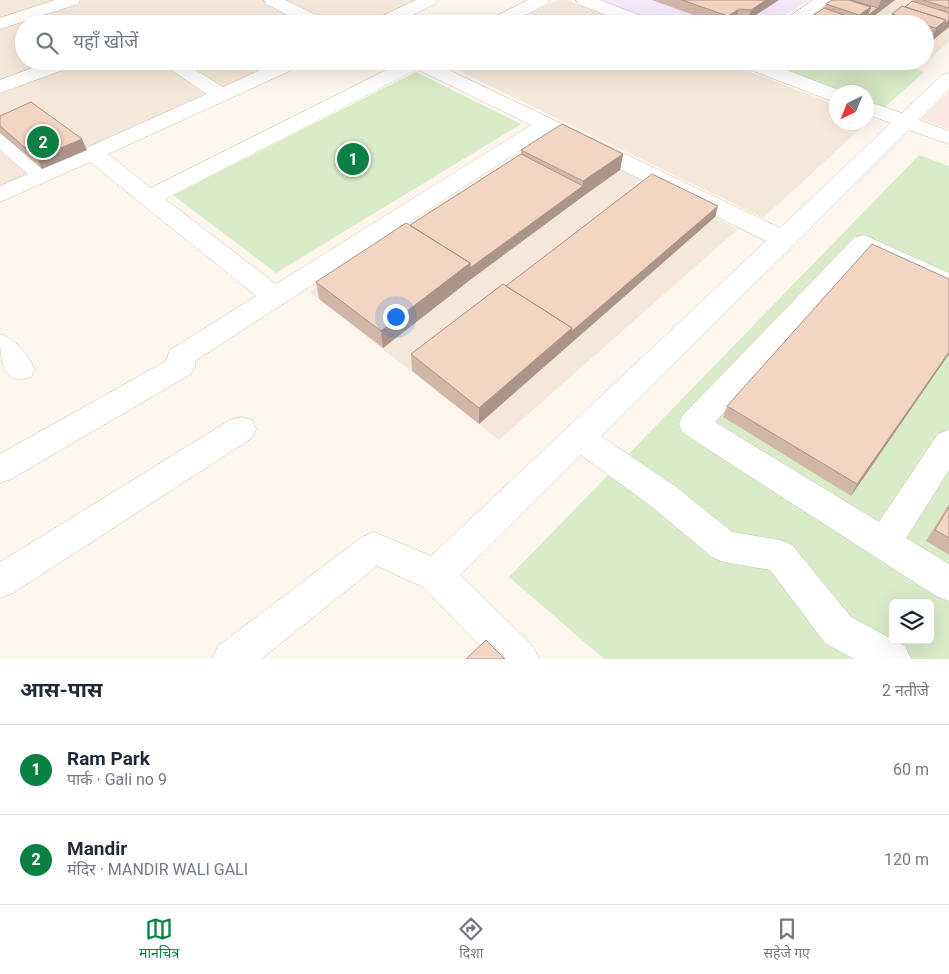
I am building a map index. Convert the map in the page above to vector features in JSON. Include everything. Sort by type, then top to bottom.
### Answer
[{"type":"street","points":[[27,15],[72,0]]},
{"type":"street","points":[[272,0],[302,15]]},
{"type":"street","points":[[398,15],[429,0]]},
{"type":"street","points":[[512,15],[541,0]]},
{"type":"street","points":[[584,0],[623,15]]},
{"type":"street","points":[[802,15],[824,0]]},
{"type":"street","points":[[0,24],[15,19]]},
{"type":"street","points":[[0,87],[45,70]]},
{"type":"street","points":[[182,70],[223,94]]},
{"type":"street","points":[[0,195],[276,70]]},
{"type":"street","points":[[148,198],[402,70]]},
{"type":"street","points":[[434,70],[783,239]]},
{"type":"street","points":[[768,70],[829,93]]},
{"type":"street","points":[[436,575],[949,79]]},
{"type":"street","points":[[874,110],[949,138]]},
{"type":"street","points":[[0,470],[181,366],[180,357],[546,125]]},
{"type":"street","points":[[0,139],[43,176]]},
{"type":"street","points":[[92,154],[275,297]]},
{"type":"street","points":[[949,283],[864,243],[694,424],[949,584]]},
{"type":"street","points":[[0,344],[21,369]]},
{"type":"street","points":[[0,581],[242,429]]},
{"type":"street","points":[[579,438],[663,496],[724,546],[780,556],[838,630],[892,659]]},
{"type":"street","points":[[884,543],[949,443]]},
{"type":"street","points":[[231,659],[374,548],[436,575],[520,659]]},
{"type":"shaded area","points":[[0,0],[429,0],[398,15],[15,15],[15,70],[276,70],[0,195]]},
{"type":"shaded area","points":[[558,0],[566,0],[604,15],[527,15]]},
{"type":"shaded area","points":[[595,0],[808,0],[786,15],[634,15]]},
{"type":"shaded area","points":[[839,0],[949,0],[949,42],[934,55],[934,15],[817,15]]},
{"type":"shaded area","points":[[458,70],[746,70],[829,102],[829,130],[859,130],[763,218]]},
{"type":"shaded area","points":[[949,92],[949,129],[921,119]]},
{"type":"shaded area","points":[[552,135],[738,229],[499,440],[310,292],[436,207]]},
{"type":"green space","points":[[782,70],[919,70],[924,72],[884,108],[874,104],[874,85],[829,85],[829,88]]},
{"type":"green space","points":[[416,72],[521,124],[276,273],[173,195]]},
{"type":"green space","points":[[919,155],[949,166],[949,659],[604,659],[509,577]]},
{"type":"building","points":[[682,0],[766,0],[751,10],[739,9],[730,15]]},
{"type":"building","points":[[832,0],[849,0],[871,7],[859,15],[826,4]]},
{"type":"building","points":[[849,0],[878,8],[867,15],[871,7]]},
{"type":"building","points":[[923,0],[949,0],[949,8]]},
{"type":"building","points":[[912,1],[949,13],[949,20],[945,24],[946,20],[905,7]]},
{"type":"building","points":[[902,6],[930,15],[895,15],[892,14]]},
{"type":"building","points":[[824,8],[844,15],[814,15]]},
{"type":"building","points":[[934,16],[946,20],[936,28],[934,27]]},
{"type":"building","points":[[31,102],[82,139],[37,158],[0,126],[0,116]]},
{"type":"building","points":[[562,124],[623,154],[583,181],[521,150]]},
{"type":"building","points":[[521,154],[583,186],[470,268],[470,263],[410,225]]},
{"type":"building","points":[[652,174],[718,206],[571,332],[572,328],[506,286]]},
{"type":"building","points":[[406,223],[470,263],[381,331],[316,282]]},
{"type":"building","points":[[872,244],[949,279],[949,352],[857,484],[727,406]]},
{"type":"building","points":[[503,284],[572,328],[479,408],[411,354]]},
{"type":"building","points":[[949,507],[949,538],[935,530]]},
{"type":"building","points":[[486,640],[505,659],[466,659]]},
{"type":"place","name":"Mandir","points":[[43,142]]},
{"type":"place","name":"Ram Park","points":[[353,159]]}]
